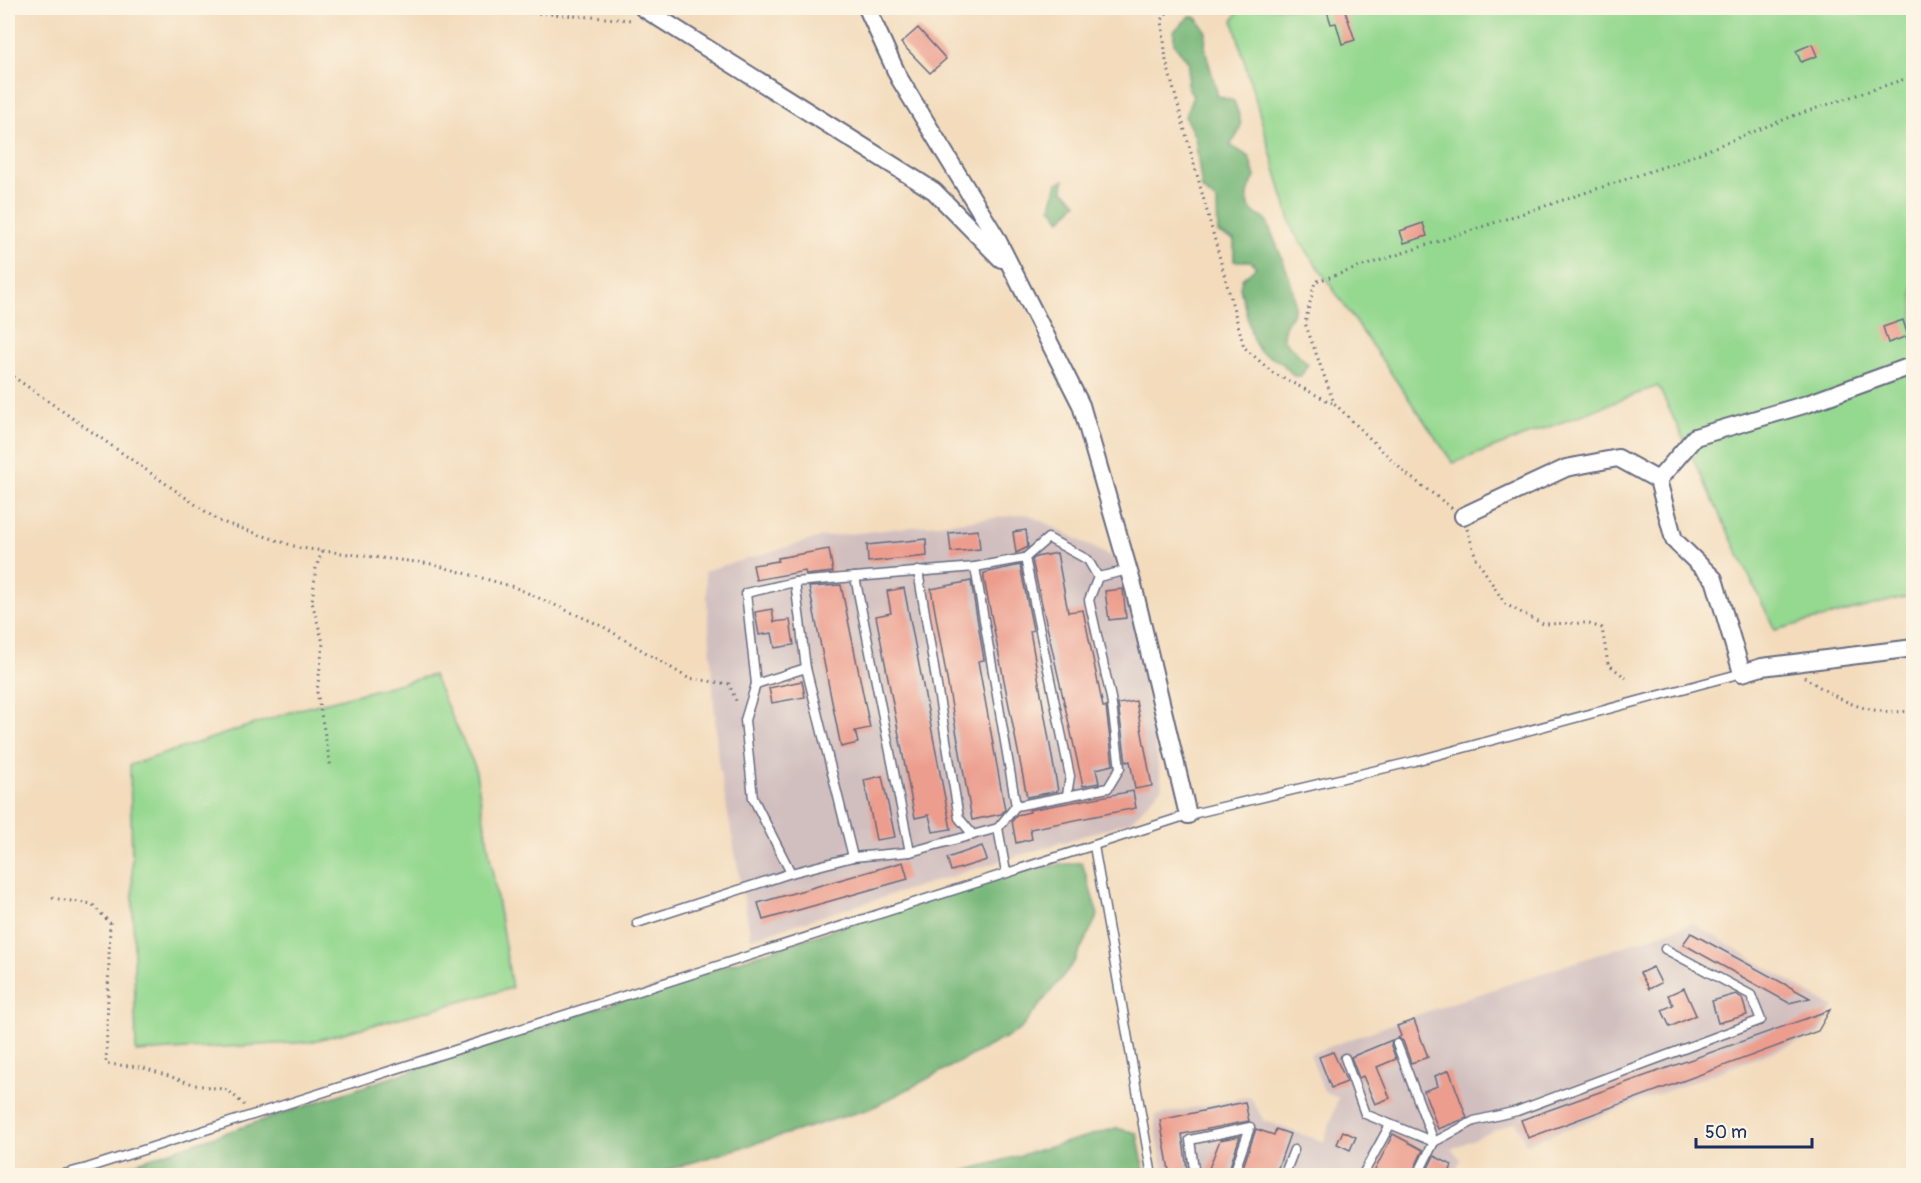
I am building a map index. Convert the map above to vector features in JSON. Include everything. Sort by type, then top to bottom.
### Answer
[{"type":"street","points":[[867,8],[899,78],[996,237],[1081,405],[1128,570],[1188,815]]},
{"type":"street","points":[[638,14],[934,191],[1012,270]]},
{"type":"street","points":[[1658,480],[1695,437],[1807,404],[1914,365]]},
{"type":"street","points":[[1463,516],[1566,468],[1618,458],[1658,480],[1674,540],[1714,579],[1742,673],[1785,664],[1914,648]]},
{"type":"lane","points":[[791,873],[753,798],[745,720],[756,684],[747,593],[795,582],[975,567],[1025,558],[1048,537],[1088,560],[1098,576]]},
{"type":"lane","points":[[1025,558],[1070,777],[1067,795]]},
{"type":"lane","points":[[975,567],[1017,806]]},
{"type":"lane","points":[[1098,576],[1128,570]]},
{"type":"lane","points":[[918,571],[959,818],[973,834]]},
{"type":"lane","points":[[637,923],[791,873],[853,857],[910,852],[998,828],[1017,806],[1108,788],[1120,768],[1111,698],[1089,600],[1098,576]]},
{"type":"lane","points":[[855,577],[910,852]]},
{"type":"lane","points":[[795,582],[806,668],[853,857]]},
{"type":"lane","points":[[756,684],[806,668]]},
{"type":"lane","points":[[56,1176],[1188,815],[1415,761],[1742,673]]},
{"type":"lane","points":[[998,828],[1006,872]]},
{"type":"lane","points":[[1094,846],[1152,1176]]},
{"type":"lane","points":[[1417,1176],[1434,1142],[1474,1121],[1517,1111],[1761,1020],[1751,995],[1665,949]]},
{"type":"lane","points":[[1397,1044],[1434,1142]]},
{"type":"lane","points":[[1345,1058],[1365,1114],[1434,1142]]},
{"type":"lane","points":[[1362,1176],[1390,1125]]},
{"type":"lane","points":[[1195,1176],[1190,1140],[1250,1127],[1233,1176]]},
{"type":"lane","points":[[1284,1176],[1294,1150]]},
{"type":"path","points":[[497,8],[509,11],[638,14]]},
{"type":"path","points":[[1170,8],[1162,20],[1166,61],[1244,347],[1273,373],[1334,404],[1405,473],[1463,516],[1476,558],[1505,604],[1543,624],[1587,623],[1602,628],[1608,664],[1626,678]]},
{"type":"path","points":[[1334,404],[1305,323],[1315,282],[1672,164],[1793,116],[1914,76]]},
{"type":"path","points":[[8,373],[219,520],[300,548],[432,564],[514,587],[602,626],[688,678],[729,684],[745,720]]},
{"type":"path","points":[[322,551],[316,568],[312,602],[323,643],[317,692],[331,768]]},
{"type":"path","points":[[1785,664],[1839,700],[1884,714],[1914,711]]},
{"type":"path","points":[[52,898],[92,904],[110,923],[106,1064],[141,1067],[196,1085],[228,1090],[255,1114]]},
{"type":"shaded area","points":[[1028,514],[1112,557],[1128,588],[1162,787],[1131,821],[751,938],[718,761],[705,571],[821,537]]},
{"type":"shaded area","points":[[1693,923],[1834,1008],[1820,1034],[1526,1144],[1515,1122],[1451,1149],[1461,1159],[1454,1175],[1164,1175],[1154,1116],[1250,1096],[1264,1121],[1324,1142],[1338,1098],[1324,1091],[1310,1054],[1422,1013]]},
{"type":"green space","points":[[1239,8],[1913,8],[1913,595],[1775,630],[1658,386],[1453,463],[1293,231],[1233,21]]},
{"type":"green space","points":[[1190,16],[1197,18],[1206,32],[1205,49],[1218,96],[1234,101],[1239,115],[1240,129],[1230,145],[1249,157],[1255,177],[1249,190],[1248,202],[1253,212],[1266,219],[1289,277],[1295,300],[1283,339],[1308,364],[1301,376],[1294,376],[1281,362],[1260,352],[1253,340],[1240,288],[1242,279],[1256,267],[1251,261],[1234,261],[1234,240],[1218,233],[1217,202],[1202,189],[1195,137],[1185,117],[1193,96],[1187,85],[1189,63],[1174,44],[1174,31]]},
{"type":"green space","points":[[1064,180],[1063,190],[1077,202],[1061,220],[1051,207],[1057,183]]},
{"type":"green space","points":[[433,675],[475,767],[512,988],[310,1042],[136,1052],[130,765],[300,709]]},
{"type":"green space","points":[[1082,862],[1098,915],[1074,962],[1020,1030],[872,1108],[651,1175],[96,1176],[1006,872]]},
{"type":"green space","points":[[1116,1128],[1137,1133],[1145,1175],[951,1175]]},
{"type":"building","points":[[1326,8],[1344,8],[1355,40],[1342,44],[1336,23],[1331,24]]},
{"type":"building","points":[[918,28],[946,59],[930,73],[901,43]]},
{"type":"building","points":[[1812,44],[1817,56],[1801,62],[1796,51]]},
{"type":"building","points":[[1423,223],[1427,236],[1404,243],[1400,231]]},
{"type":"building","points":[[1903,320],[1908,336],[1888,343],[1883,327]]},
{"type":"building","points":[[978,530],[980,549],[951,552],[949,533]]},
{"type":"building","points":[[1026,530],[1028,547],[1016,553],[1013,532]]},
{"type":"building","points":[[926,539],[927,556],[868,562],[867,545]]},
{"type":"building","points":[[829,549],[833,572],[806,575],[805,571],[756,580],[753,565]]},
{"type":"building","points":[[1057,553],[1068,612],[1083,610],[1103,707],[1106,707],[1113,765],[1096,769],[1099,783],[1083,786],[1032,560],[1036,557]]},
{"type":"building","points":[[1020,565],[1033,630],[1030,631],[1058,791],[1027,797],[984,579],[984,573]]},
{"type":"building","points":[[971,581],[984,660],[978,661],[1005,810],[1001,814],[972,820],[931,589]]},
{"type":"building","points":[[841,585],[870,728],[855,731],[858,743],[841,747],[809,587]]},
{"type":"building","points":[[904,588],[951,829],[933,832],[929,815],[915,818],[876,616],[891,613],[887,591]]},
{"type":"building","points":[[1123,589],[1126,618],[1109,620],[1105,591]]},
{"type":"building","points":[[772,609],[774,622],[790,620],[794,645],[775,648],[772,633],[759,635],[755,612]]},
{"type":"building","points":[[802,681],[805,697],[772,703],[769,688]]},
{"type":"building","points":[[1136,701],[1152,786],[1135,789],[1130,761],[1126,762],[1118,704]]},
{"type":"building","points":[[882,776],[895,837],[876,840],[864,780]]},
{"type":"building","points":[[1133,791],[1136,808],[1030,829],[1032,839],[1016,843],[1012,821],[1017,815],[1030,812],[1029,810]]},
{"type":"building","points":[[982,846],[987,860],[951,871],[947,858]]},
{"type":"building","points":[[903,862],[908,879],[763,920],[758,903]]},
{"type":"building","points":[[1691,933],[1810,998],[1789,1003],[1683,944]]},
{"type":"building","points":[[1653,967],[1661,983],[1649,989],[1640,973]]},
{"type":"building","points":[[1684,988],[1696,1015],[1670,1027],[1662,1010],[1673,1005],[1668,995]]},
{"type":"building","points":[[1736,994],[1742,998],[1747,1015],[1718,1023],[1712,1001]]},
{"type":"building","points":[[1830,1010],[1818,1031],[1528,1138],[1521,1120]]},
{"type":"building","points":[[1414,1020],[1428,1057],[1411,1063],[1403,1041],[1398,1038],[1401,1036],[1397,1026]]},
{"type":"building","points":[[1392,1040],[1391,1046],[1396,1059],[1377,1067],[1390,1098],[1375,1104],[1363,1076],[1359,1078],[1351,1057]]},
{"type":"building","points":[[1333,1052],[1347,1082],[1331,1088],[1319,1057]]},
{"type":"building","points":[[1449,1070],[1467,1118],[1438,1129],[1424,1091],[1438,1086],[1435,1076]]},
{"type":"building","points":[[1245,1102],[1249,1121],[1182,1134],[1188,1176],[1170,1176],[1160,1120]]},
{"type":"building","points":[[1256,1129],[1274,1135],[1276,1129],[1290,1134],[1275,1176],[1240,1176]]},
{"type":"building","points":[[1343,1131],[1356,1137],[1350,1150],[1337,1144]]},
{"type":"building","points":[[1393,1134],[1423,1150],[1411,1176],[1372,1176]]},
{"type":"building","points":[[1240,1136],[1227,1176],[1206,1176],[1220,1140]]},
{"type":"building","points":[[1434,1156],[1452,1165],[1448,1176],[1424,1176]]}]
